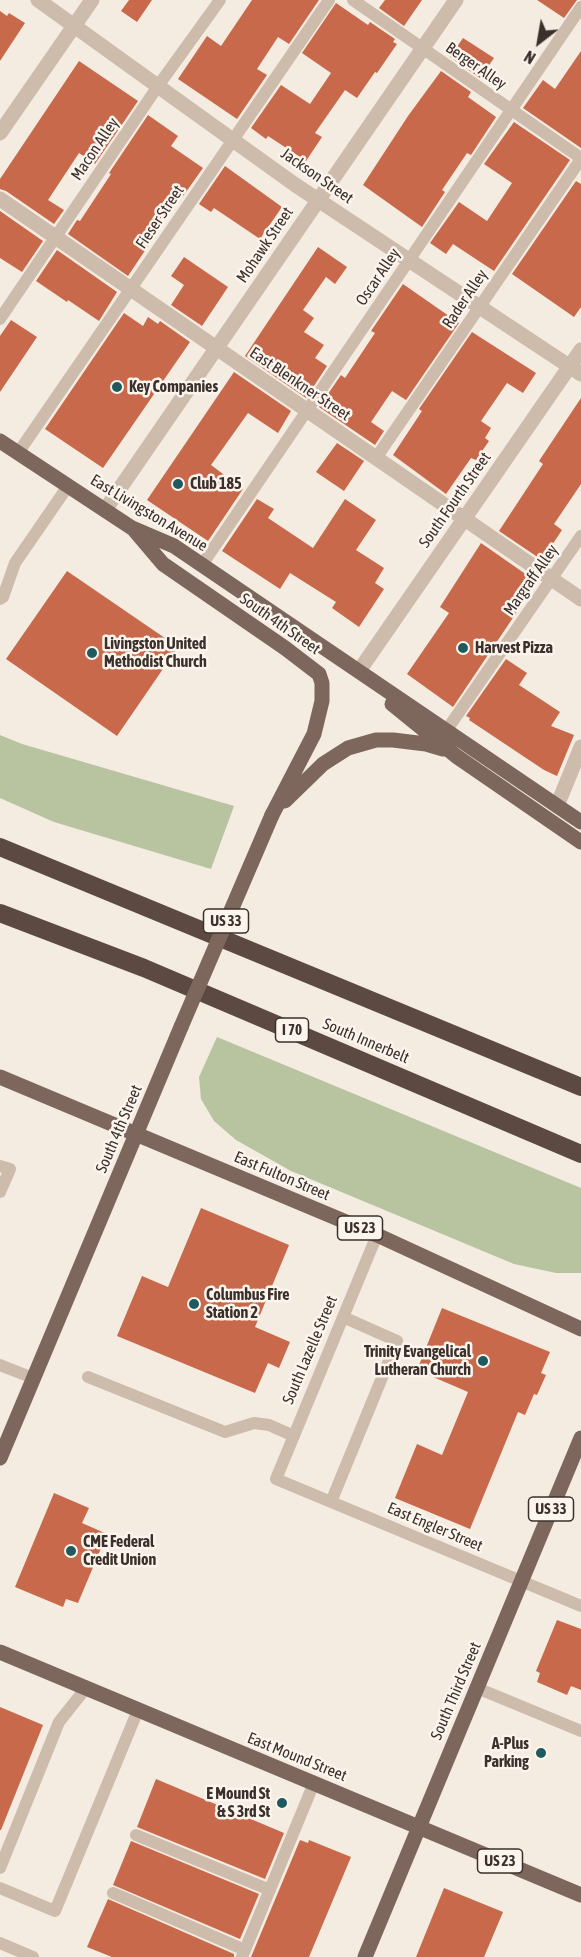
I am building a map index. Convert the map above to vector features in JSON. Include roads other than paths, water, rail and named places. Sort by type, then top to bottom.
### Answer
[{"type":"highway","points":[[0,847],[581,1087]]},
{"type":"highway","name":"South Innerbelt","points":[[0,913],[144,968],[581,1154]]},
{"type":"main road","name":"East Livingston Avenue","points":[[0,441],[132,528],[174,546],[581,822]]},
{"type":"main road","name":"South 4th Street","points":[[0,1458],[272,815],[314,734],[322,701],[322,683],[319,674],[163,564],[132,528]]},
{"type":"main road","name":"East Livingston Avenue","points":[[364,674],[394,706],[456,756],[581,842]]},
{"type":"main road","name":"South 4th Street","points":[[272,815],[298,786],[323,764],[348,748],[376,740],[410,741],[441,748],[456,756]]},
{"type":"main road","name":"East Fulton Street","points":[[0,1077],[377,1235],[581,1329]]},
{"type":"main road","name":"South Third Street","points":[[365,1957],[581,1438]]},
{"type":"main road","name":"East Mound Street","points":[[0,1652],[581,1895]]},
{"type":"street","name":"Jackson Street","points":[[38,0],[318,200],[575,370]]},
{"type":"street","points":[[0,133],[92,0]]},
{"type":"street","name":"Mohawk Street","points":[[105,510],[456,0]]},
{"type":"street","name":"East Blenkner Street","points":[[0,199],[581,599]]},
{"type":"street","name":"South Fourth Street","points":[[364,674],[465,518],[575,370],[581,350]]},
{"type":"street","points":[[557,806],[581,747]]},
{"type":"lane","name":"Macon Alley","points":[[0,319],[158,86],[220,0]]},
{"type":"lane","name":"Fieser Street","points":[[18,453],[329,0]]},
{"type":"lane","name":"Berger Alley","points":[[353,0],[581,159]]},
{"type":"lane","name":"Oscar Alley","points":[[202,565],[581,7]]},
{"type":"lane","name":"Rader Alley","points":[[376,458],[581,159]]},
{"type":"lane","points":[[0,599],[3,597],[15,563],[68,486]]},
{"type":"lane","name":"Margraff Alley","points":[[446,731],[581,536]]},
{"type":"lane","points":[[0,1166],[10,1169],[0,1192]]},
{"type":"lane","name":"South Lazelle Street","points":[[276,1479],[377,1235]]},
{"type":"lane","points":[[331,1502],[397,1341],[344,1317]]},
{"type":"lane","points":[[0,1365],[33,1378]]},
{"type":"lane","points":[[88,1377],[225,1432],[254,1423],[269,1425],[294,1436]]},
{"type":"lane","name":"East Engler Street","points":[[276,1479],[581,1606]]},
{"type":"lane","points":[[0,1868],[59,1722],[86,1689]]},
{"type":"lane","points":[[477,1689],[581,1731]]},
{"type":"lane","points":[[0,1888],[56,1911],[138,1710]]},
{"type":"lane","points":[[113,1893],[243,1953],[314,1783]]},
{"type":"lane","points":[[136,1835],[270,1890]]},
{"type":"lane","points":[[0,1943],[33,1957]]},
{"type":"place","name":"Key Companies","points":[[117,387]]},
{"type":"place","name":"Club 185","points":[[178,484]]},
{"type":"place","name":"Harvest Pizza","points":[[463,648]]},
{"type":"place","name":"Livingston United Methodist Church","points":[[92,653]]},
{"type":"place","name":"Columbus Fire Station 2","points":[[194,1304]]},
{"type":"place","name":"Trinity Evangelical Lutheran Church","points":[[483,1361]]},
{"type":"place","name":"CME Federal Credit Union","points":[[71,1551]]},
{"type":"place","name":"A-Plus Parking","points":[[541,1753]]},
{"type":"place","name":"E Mound St & S 3rd St","points":[[282,1803]]}]
